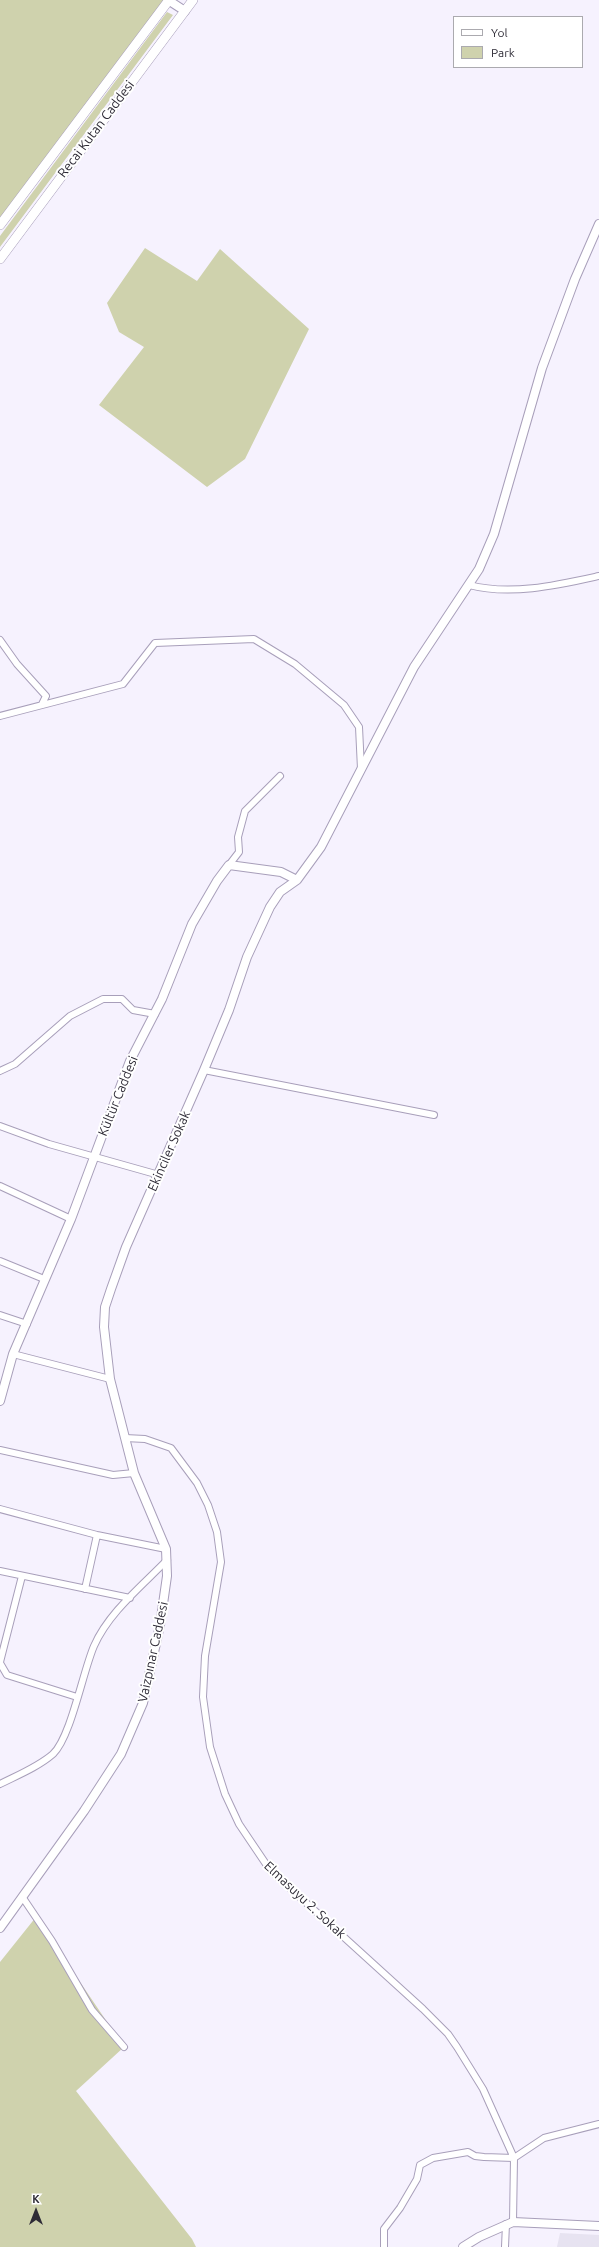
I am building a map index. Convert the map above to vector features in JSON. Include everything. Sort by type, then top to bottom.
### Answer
[{"type":"main road","name":"Recai Kutan Caddesi","points":[[0,225],[169,0]]},
{"type":"main road","name":"Recai Kutan Caddesi","points":[[0,259],[193,0]]},
{"type":"street","points":[[169,0],[184,11]]},
{"type":"street","name":"Ekinciler Sokak","points":[[125,1438],[110,1379],[106,1350],[105,1307],[126,1247],[204,1070],[254,940],[280,892],[297,880],[321,847],[362,771],[379,733],[414,667],[470,585],[479,569],[494,534],[542,368],[575,279],[599,224]]},
{"type":"street","points":[[470,585],[483,588],[502,589],[549,585],[599,576]]},
{"type":"street","points":[[0,716],[123,684],[155,643],[254,639],[295,664],[344,705],[359,727],[362,771]]},
{"type":"street","points":[[0,640],[17,664],[46,696],[42,704]]},
{"type":"street","points":[[280,776],[245,811],[238,837],[239,852],[229,865],[281,872],[297,880]]},
{"type":"street","name":"Kültür Caddesi","points":[[0,1401],[2,1388],[13,1354],[71,1219],[130,1061],[155,1014],[192,924],[217,880],[229,865]]},
{"type":"street","points":[[0,1071],[15,1064],[70,1016],[103,999],[122,999],[133,1010],[155,1014]]},
{"type":"street","points":[[204,1070],[434,1115]]},
{"type":"street","points":[[0,1126],[50,1144],[159,1175]]},
{"type":"street","points":[[0,1186],[71,1219]]},
{"type":"street","points":[[0,1261],[44,1279]]},
{"type":"street","points":[[0,1315],[27,1324]]},
{"type":"street","points":[[13,1354],[110,1379]]},
{"type":"street","name":"Vaizpınar Caddesi","points":[[0,1928],[23,1898],[111,1771],[134,1728],[152,1670],[167,1576],[166,1549],[134,1473],[125,1438]]},
{"type":"street","name":"Elmasuyu 2. Sokak","points":[[125,1438],[145,1439],[170,1448],[197,1483],[208,1505],[217,1532],[220,1562],[205,1656],[203,1697],[210,1747],[225,1794],[239,1824],[270,1870],[345,1937],[448,2034],[483,2089],[514,2158],[510,2223],[505,2247]]},
{"type":"street","points":[[0,1450],[113,1475],[134,1473]]},
{"type":"street","points":[[0,1509],[97,1535],[166,1549]]},
{"type":"street","points":[[85,1589],[97,1535]]},
{"type":"street","points":[[0,1784],[33,1768],[54,1753],[67,1728],[94,1646],[107,1622],[167,1560]]},
{"type":"street","points":[[0,1571],[130,1598]]},
{"type":"street","points":[[22,1576],[0,1663],[7,1676],[77,1697]]},
{"type":"street","points":[[23,1898],[52,1941],[92,2010],[124,2046]]},
{"type":"street","points":[[384,2247],[384,2230],[400,2208],[417,2179],[420,2165],[423,2162],[433,2158],[468,2152],[479,2156],[514,2158],[544,2138],[599,2124]]},
{"type":"street","points":[[463,2247],[479,2237],[510,2223],[599,2226]]},
{"type":"shaded area","points":[[560,2233],[599,2235],[599,2247],[557,2247]]},
{"type":"green space","points":[[0,0],[168,0],[0,226]]},
{"type":"green space","points":[[167,12],[173,15],[0,247],[0,236]]},
{"type":"green space","points":[[145,248],[197,281],[220,249],[309,329],[245,459],[207,487],[99,405],[144,347],[119,332],[107,303]]},
{"type":"green space","points":[[36,1917],[124,2047],[76,2091],[192,2239],[196,2247],[0,2247],[0,1962]]}]
